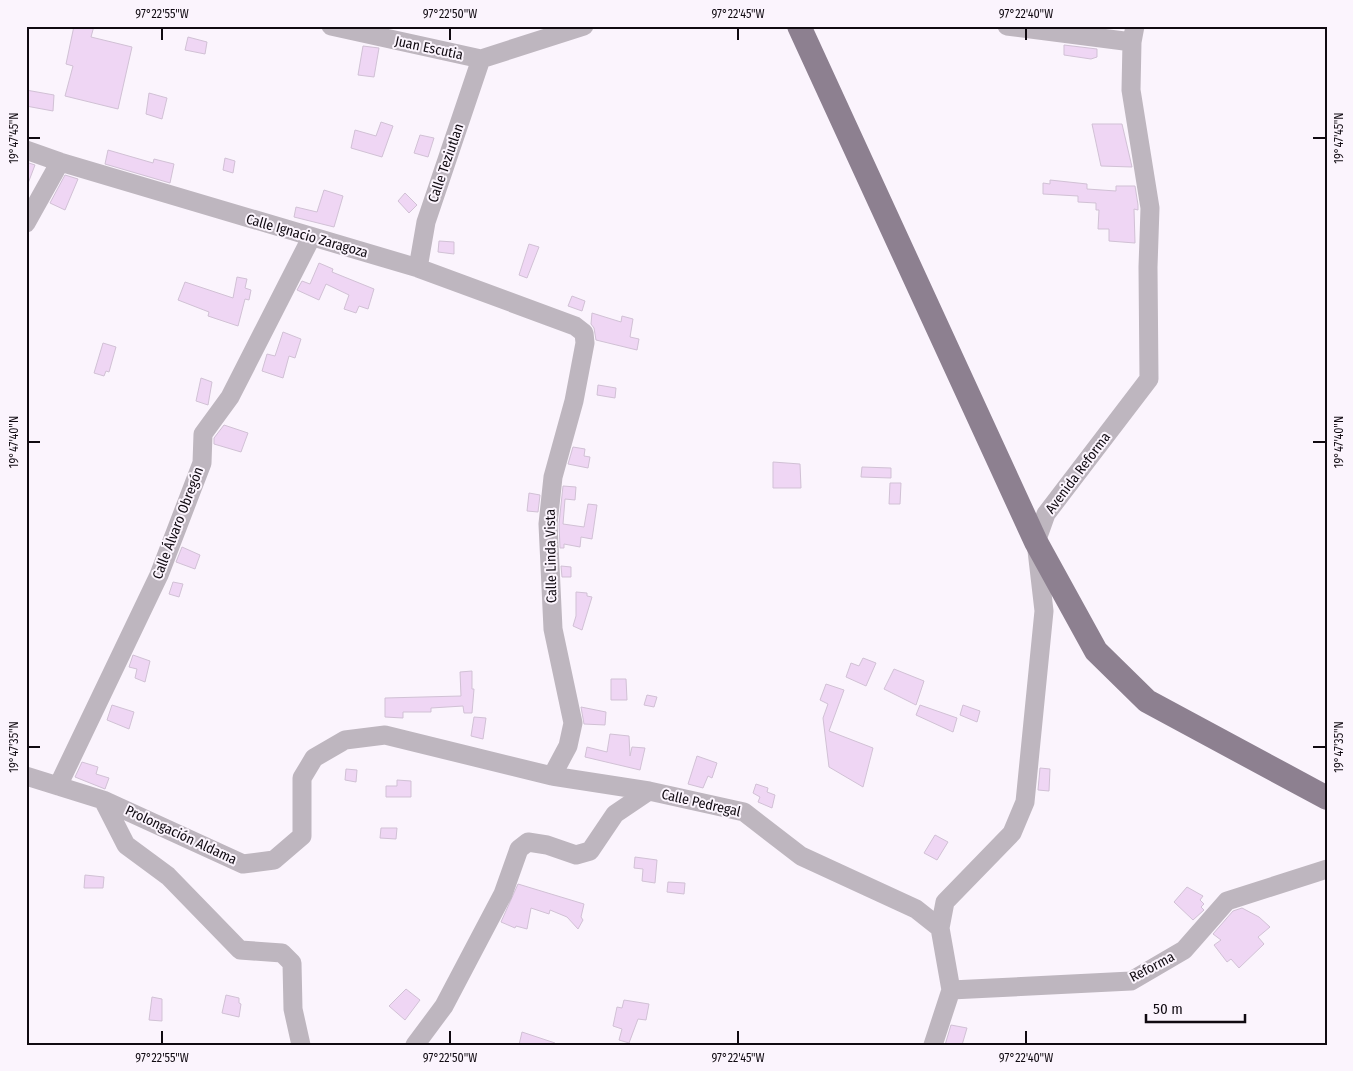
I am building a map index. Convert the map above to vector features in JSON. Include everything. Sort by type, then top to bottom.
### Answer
[{"type":"main road","points":[[799,26],[1036,542],[1096,651],[1147,701],[1327,798]]},
{"type":"street","name":"Juan Escutia","points":[[331,26],[480,59],[584,26]]},
{"type":"street","points":[[1007,26],[1133,34]]},
{"type":"street","name":"Avenida Reforma","points":[[951,990],[940,928],[945,902],[1012,833],[1025,802],[1044,611],[1036,542],[1046,514],[1149,379],[1148,267],[1150,208],[1131,90],[1133,34]]},
{"type":"street","name":"Calle Teziutlan","points":[[418,268],[426,222],[480,59]]},
{"type":"street","name":"Calle Ignacio Zaragoza","points":[[26,150],[311,238],[418,268],[575,326],[584,333]]},
{"type":"street","points":[[26,223],[60,162]]},
{"type":"street","name":"Calle Álvaro Obregón","points":[[58,786],[159,575],[202,464],[203,434],[230,397],[311,238]]},
{"type":"street","name":"Calle Linda Vista","points":[[552,776],[568,746],[573,724],[553,629],[548,524],[553,478],[574,402],[586,343],[584,333]]},
{"type":"street","name":"Prolongación Aldama","points":[[26,776],[103,800],[243,864],[274,860],[302,836],[302,778],[314,758],[345,740],[385,735],[552,776]]},
{"type":"street","name":"Calle Pedregal","points":[[552,776],[649,791],[744,812],[800,856],[916,909],[940,928]]},
{"type":"street","points":[[415,1045],[444,1006],[502,894],[519,849],[528,842],[547,845],[576,855],[590,851],[615,814],[649,791]]},
{"type":"street","points":[[103,800],[126,845],[168,876],[240,950],[282,953],[292,963],[293,1009],[301,1045]]},
{"type":"street","name":"Reforma","points":[[951,990],[1131,981],[1184,950],[1227,901],[1327,869]]},
{"type":"street","points":[[933,1045],[951,990]]},
{"type":"building","points":[[74,26],[94,26],[91,37],[132,47],[118,109],[65,96],[73,66],[66,64]]},
{"type":"building","points":[[188,37],[207,42],[205,54],[185,50]]},
{"type":"building","points":[[1064,45],[1097,49],[1097,57],[1091,59],[1064,55]]},
{"type":"building","points":[[363,46],[379,48],[374,77],[358,75]]},
{"type":"building","points":[[26,90],[54,95],[53,111],[26,106]]},
{"type":"building","points":[[149,93],[167,98],[162,119],[146,114]]},
{"type":"building","points":[[381,122],[393,126],[382,157],[351,148],[355,130],[376,136]]},
{"type":"building","points":[[1092,124],[1122,124],[1132,167],[1101,166]]},
{"type":"building","points":[[420,135],[434,138],[428,157],[414,153]]},
{"type":"building","points":[[108,150],[153,163],[154,159],[174,164],[170,183],[105,164]]},
{"type":"building","points":[[225,158],[235,161],[233,173],[223,170]]},
{"type":"building","points":[[26,162],[35,165],[27,186],[26,185]]},
{"type":"building","points":[[65,175],[78,179],[65,210],[50,203]]},
{"type":"building","points":[[1050,180],[1087,184],[1087,189],[1116,191],[1116,186],[1135,186],[1138,210],[1134,209],[1135,243],[1109,241],[1109,229],[1098,229],[1099,210],[1096,210],[1096,203],[1078,202],[1078,196],[1043,194],[1043,183],[1050,184]]},
{"type":"building","points":[[324,190],[343,196],[334,227],[294,217],[296,207],[317,212]]},
{"type":"building","points":[[405,193],[417,205],[409,213],[398,201]]},
{"type":"building","points":[[439,241],[454,242],[454,254],[438,252]]},
{"type":"building","points":[[529,244],[539,247],[527,278],[519,275]]},
{"type":"building","points":[[319,263],[333,269],[332,272],[374,289],[368,309],[359,306],[356,313],[344,309],[349,295],[326,284],[319,300],[297,290],[302,281],[310,284]]},
{"type":"building","points":[[237,277],[247,279],[245,288],[251,290],[249,300],[245,299],[238,326],[208,316],[209,312],[178,300],[185,282],[233,298]]},
{"type":"building","points":[[572,296],[585,301],[582,311],[568,306]]},
{"type":"building","points":[[592,313],[621,322],[622,316],[633,319],[630,337],[639,339],[637,350],[596,340],[594,328],[591,324]]},
{"type":"building","points":[[283,332],[301,339],[295,358],[289,356],[283,378],[262,371],[267,354],[275,356]]},
{"type":"building","points":[[103,343],[116,347],[109,372],[106,371],[104,376],[94,373]]},
{"type":"building","points":[[201,378],[212,382],[208,405],[196,401]]},
{"type":"building","points":[[598,385],[616,388],[615,398],[597,395]]},
{"type":"building","points":[[224,425],[248,433],[241,452],[214,444],[214,438]]},
{"type":"building","points":[[573,447],[585,449],[584,456],[590,457],[588,468],[568,464]]},
{"type":"building","points":[[773,462],[800,464],[801,488],[773,488]]},
{"type":"building","points":[[862,467],[891,468],[891,478],[861,477]]},
{"type":"building","points":[[890,483],[901,483],[900,504],[889,504]]},
{"type":"building","points":[[563,486],[576,487],[575,500],[565,499],[563,524],[584,527],[588,504],[597,505],[592,539],[581,537],[580,547],[564,544],[564,548],[560,548],[559,524]]},
{"type":"building","points":[[529,493],[540,495],[538,512],[527,511]]},
{"type":"building","points":[[182,547],[200,555],[195,569],[176,562]]},
{"type":"building","points":[[561,566],[571,567],[571,577],[562,577]]},
{"type":"building","points":[[173,582],[183,584],[179,597],[169,594]]},
{"type":"building","points":[[576,592],[587,593],[587,596],[592,597],[582,630],[573,626],[576,616]]},
{"type":"building","points":[[133,655],[150,661],[145,682],[135,678],[137,669],[129,667]]},
{"type":"building","points":[[863,658],[876,663],[866,686],[846,677],[851,663],[859,666]]},
{"type":"building","points":[[894,669],[924,681],[916,705],[884,689]]},
{"type":"building","points":[[472,671],[472,689],[474,689],[472,713],[464,713],[463,706],[431,708],[431,712],[403,712],[403,718],[385,717],[385,698],[461,696],[460,672]]},
{"type":"building","points":[[611,679],[626,679],[627,700],[611,700]]},
{"type":"building","points":[[826,684],[844,690],[829,731],[873,748],[863,787],[829,767],[823,718],[828,704],[820,700]]},
{"type":"building","points":[[647,695],[657,697],[654,707],[644,705]]},
{"type":"building","points":[[112,705],[134,712],[129,729],[107,720]]},
{"type":"building","points":[[920,705],[957,718],[953,732],[916,715]]},
{"type":"building","points":[[963,705],[980,711],[977,722],[960,715]]},
{"type":"building","points":[[581,707],[606,712],[605,725],[584,724]]},
{"type":"building","points":[[474,717],[486,718],[483,739],[471,736]]},
{"type":"building","points":[[610,734],[629,736],[630,756],[632,747],[645,748],[640,770],[585,757],[587,747],[607,752]]},
{"type":"building","points":[[697,756],[717,763],[712,778],[708,776],[703,788],[688,784]]},
{"type":"building","points":[[82,762],[98,767],[96,774],[109,778],[105,789],[75,777]]},
{"type":"building","points":[[1040,768],[1050,769],[1049,791],[1038,790]]},
{"type":"building","points":[[346,769],[357,770],[356,782],[345,780]]},
{"type":"building","points":[[397,780],[411,781],[411,797],[386,797],[386,786],[397,786]]},
{"type":"building","points":[[756,784],[768,788],[767,792],[775,795],[772,808],[758,802],[760,797],[753,793]]},
{"type":"building","points":[[381,828],[397,828],[396,839],[380,838]]},
{"type":"building","points":[[935,835],[948,842],[937,860],[924,853]]},
{"type":"building","points":[[635,857],[657,860],[655,883],[642,881],[643,869],[634,868]]},
{"type":"building","points":[[85,875],[104,877],[103,888],[84,888]]},
{"type":"building","points":[[668,882],[685,883],[684,894],[667,892]]},
{"type":"building","points":[[518,884],[584,904],[581,917],[583,920],[578,929],[567,917],[550,910],[549,914],[531,908],[527,929],[516,926],[515,928],[501,922]]},
{"type":"building","points":[[1187,887],[1203,896],[1200,900],[1204,904],[1201,907],[1204,910],[1193,920],[1174,902]]},
{"type":"building","points":[[1242,908],[1259,917],[1270,927],[1258,937],[1264,944],[1239,968],[1231,959],[1227,962],[1214,945],[1221,940],[1213,934],[1233,911]]},
{"type":"building","points":[[406,989],[420,1000],[405,1020],[389,1006]]},
{"type":"building","points":[[226,995],[239,998],[239,1003],[241,1004],[239,1017],[222,1013]]},
{"type":"building","points":[[152,997],[162,999],[162,1021],[149,1020]]},
{"type":"building","points":[[624,1000],[649,1004],[646,1020],[638,1019],[629,1043],[619,1040],[622,1029],[613,1026],[617,1007],[622,1008]]},
{"type":"building","points":[[951,1025],[967,1028],[962,1045],[945,1045]]},
{"type":"building","points":[[522,1032],[555,1043],[555,1045],[519,1045]]}]
